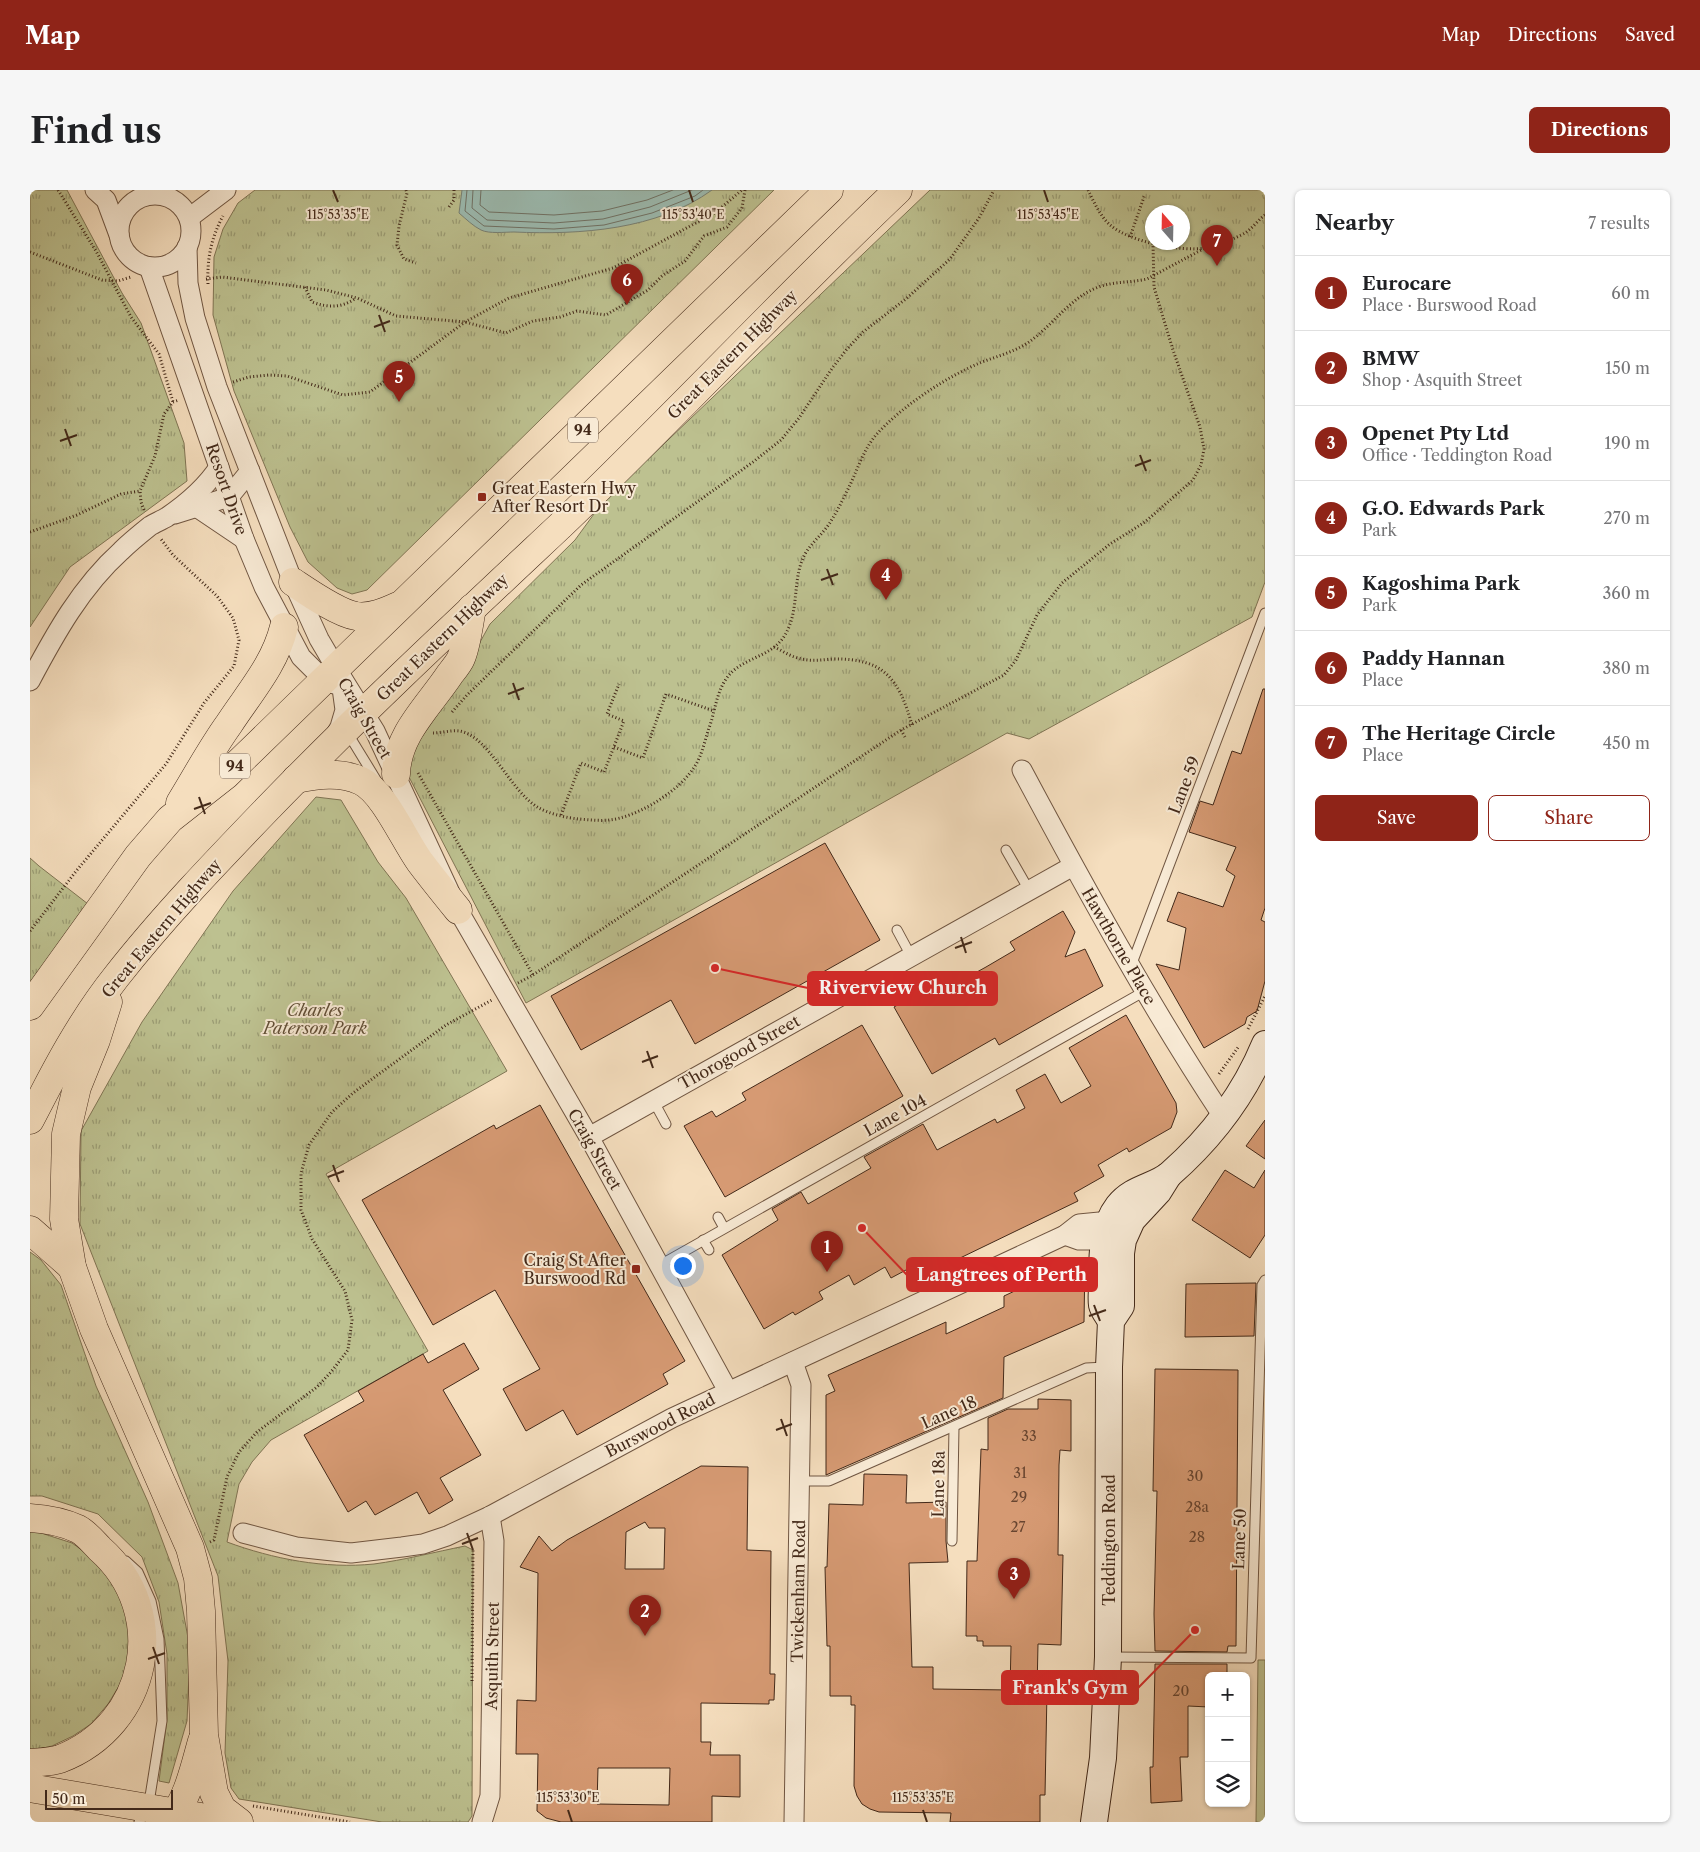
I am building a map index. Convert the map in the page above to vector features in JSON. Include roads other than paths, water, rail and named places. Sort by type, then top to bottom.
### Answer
[{"type":"highway","name":"94","points":[[30,1006],[138,856],[170,819],[337,682],[404,603],[829,190]]},
{"type":"highway","name":"Great Eastern Highway","points":[[30,1120],[48,1083],[78,1031],[114,979],[213,864],[344,728],[384,693],[577,509],[825,259],[898,190]]},
{"type":"highway","points":[[293,582],[318,598],[354,616],[367,616],[385,612],[404,603]]},
{"type":"highway","points":[[406,773],[396,764],[401,745],[414,723],[461,658],[472,608]]},
{"type":"highway","points":[[170,819],[228,724],[260,681],[280,645],[284,627]]},
{"type":"highway","points":[[296,779],[340,775],[361,781],[382,801],[419,861],[458,910]]},
{"type":"highway","points":[[114,979],[96,1040],[76,1087],[66,1134],[64,1219],[72,1267],[94,1330],[190,1548],[198,1578],[201,1611],[204,1735],[214,1793],[222,1809],[239,1816]]},
{"type":"highway","points":[[30,1230],[72,1267]]},
{"type":"highway","points":[[30,1518],[47,1519],[79,1529],[112,1559],[130,1587],[138,1614],[143,1644],[141,1666],[133,1692],[121,1712],[106,1731],[85,1746],[59,1759],[30,1763]]},
{"type":"highway","points":[[158,1817],[190,1785],[204,1735]]},
{"type":"highway","points":[[30,1788],[158,1817],[239,1816]]},
{"type":"main road","points":[[1116,1232],[1158,1192],[1168,1176],[1224,1118],[1254,1071],[1265,1044]]},
{"type":"main road","name":"Teddington Road","points":[[1094,1822],[1103,1758],[1108,1657],[1109,1367],[1111,1321],[1102,1306],[1116,1232]]},
{"type":"main road","name":"Teddington Road","points":[[1103,1758],[1114,1822]]},
{"type":"street","points":[[95,190],[106,200],[119,236],[126,253],[141,264],[149,267],[168,265],[182,255],[187,247],[191,228],[189,218],[181,206],[161,193],[135,201],[128,208],[122,216],[119,236]]},
{"type":"street","points":[[189,218],[226,190]]},
{"type":"street","name":"Resort Drive","points":[[187,247],[188,284],[195,318],[206,353],[293,582],[337,682]]},
{"type":"street","name":"Resort Drive","points":[[149,267],[218,467],[264,587],[301,657],[337,682]]},
{"type":"street","points":[[30,681],[71,609],[94,578],[121,551],[212,478],[218,467]]},
{"type":"street","points":[[159,521],[229,497],[250,471]]},
{"type":"street","points":[[198,508],[244,539]]},
{"type":"street","points":[[337,682],[384,693]]},
{"type":"street","name":"Craig Street","points":[[337,682],[344,728],[374,731],[406,773],[458,910],[589,1137],[728,1390]]},
{"type":"street","name":"Hawthorne Place","points":[[1022,770],[1073,866],[1131,967],[1224,1118]]},
{"type":"street","name":"Thorogood Street","points":[[589,1137],[1073,866]]},
{"type":"street","name":"Burswood Road","points":[[243,1533],[296,1547],[351,1553],[423,1544],[447,1536],[490,1516],[728,1390],[1066,1236],[1079,1240],[1116,1232]]},
{"type":"street","name":"Twickenham Road","points":[[793,1362],[801,1385],[794,1822]]},
{"type":"street","name":"Asquith Street","points":[[490,1516],[494,1541],[490,1796],[497,1822]]},
{"type":"street","name":"Asquith Street","points":[[482,1822],[490,1796]]},
{"type":"lane","name":"Lane 59","points":[[1131,967],[1265,613]]},
{"type":"lane","name":"Craig Street","points":[[344,728],[458,910]]},
{"type":"lane","points":[[1006,850],[1029,890]]},
{"type":"lane","points":[[897,930],[911,956]]},
{"type":"lane","name":"Lane 104","points":[[660,1265],[1145,991]]},
{"type":"lane","points":[[653,1100],[666,1124]]},
{"type":"lane","points":[[718,1217],[724,1228]]},
{"type":"lane","points":[[703,1240],[710,1250]]},
{"type":"lane","name":"Lane 50","points":[[1108,1657],[1251,1658],[1262,1285],[1265,1280]]},
{"type":"lane","name":"Lane 18","points":[[800,1481],[829,1481],[1086,1368],[1109,1367]]},
{"type":"lane","name":"Lane 18a","points":[[952,1541],[954,1427]]},
{"type":"lane","points":[[79,1529],[114,1551],[138,1572],[151,1601],[159,1638],[162,1721],[158,1817]]},
{"type":"water","points":[[462,190],[712,190],[667,214],[643,222],[591,231],[539,233],[493,232],[478,228],[459,213]]},
{"type":"place","name":"The Heritage Circle","points":[[1217,266]]},
{"type":"place","name":"Paddy Hannan","points":[[627,305]]},
{"type":"place","name":"Kagoshima Park","points":[[399,402]]},
{"type":"place","name":"Great Eastern Hwy After Resort Dr","points":[[482,497]]},
{"type":"place","name":"G.O. Edwards Park","points":[[886,600]]},
{"type":"place","name":"Riverview Church","points":[[715,968]]},
{"type":"place","name":"Langtrees of Perth","points":[[862,1228]]},
{"type":"place","name":"Craig St After Burswood Rd","points":[[636,1269]]},
{"type":"place","name":"Eurocare","points":[[827,1272]]},
{"type":"place","name":"Openet Pty Ltd","points":[[1014,1599]]},
{"type":"place","name":"Frank's Gym","points":[[1195,1630]]},
{"type":"place","name":"BMW","points":[[645,1636]]},
{"type":"park label","name":"Charles Paterson Park","points":[[315,1019]]}]
